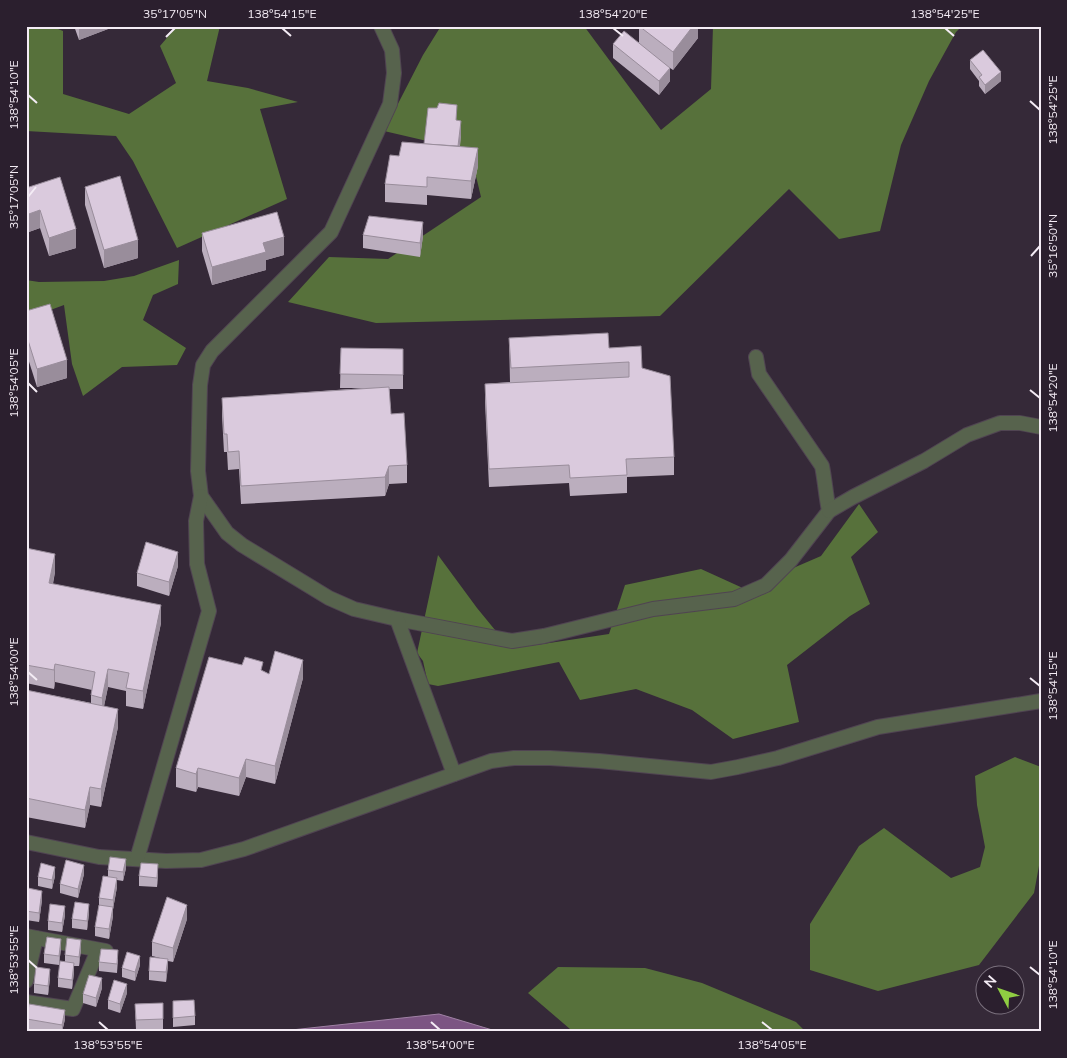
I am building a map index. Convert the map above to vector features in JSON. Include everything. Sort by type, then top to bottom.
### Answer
[{"type":"street","points":[[138,859],[209,612],[198,564],[196,520],[201,496],[198,471],[200,385],[203,365],[212,351],[330,232],[390,104],[394,73],[392,50],[380,26]]},
{"type":"street","points":[[756,358],[759,374],[822,466],[829,511]]},
{"type":"street","points":[[201,496],[227,533],[242,545],[329,598],[354,609],[512,641],[544,636],[653,609],[734,599],[766,586],[791,560],[829,511],[854,496],[924,461],[967,435],[1000,423],[1020,423],[1041,427]]},
{"type":"street","points":[[397,619],[454,774]]},
{"type":"street","points":[[26,842],[99,857],[166,861],[200,860],[244,849],[491,761],[514,758],[550,758],[710,772],[778,758],[878,727],[1041,701]]},
{"type":"street","points":[[26,981],[31,937],[103,951],[72,1009],[26,1002]]},
{"type":"green space","points":[[26,26],[51,26],[63,31],[63,94],[129,114],[176,83],[160,46],[177,26],[220,26],[207,81],[248,88],[298,102],[260,109],[287,199],[177,248],[133,161],[116,136],[26,131]]},
{"type":"green space","points":[[441,26],[584,26],[661,130],[711,89],[713,26],[962,26],[956,32],[929,81],[901,145],[880,231],[839,239],[789,189],[660,316],[376,323],[288,302],[329,257],[388,259],[481,197],[470,151],[384,131],[423,55]]},
{"type":"green space","points":[[179,260],[178,284],[153,295],[143,320],[186,348],[177,365],[122,367],[83,396],[72,364],[64,305],[26,319],[26,280],[39,282],[104,281],[134,276]]},
{"type":"green space","points":[[859,504],[878,532],[851,557],[870,604],[850,616],[787,665],[799,722],[733,739],[692,710],[636,689],[580,700],[559,662],[438,686],[428,684],[423,661],[417,653],[438,555],[477,608],[509,647],[536,645],[609,634],[625,585],[701,569],[745,589],[821,556]]},
{"type":"green space","points":[[1015,757],[1041,767],[1041,855],[1034,893],[979,965],[878,991],[810,970],[810,924],[859,846],[884,828],[951,878],[980,867],[985,847],[977,805],[975,776]]},
{"type":"green space","points":[[558,967],[645,968],[702,983],[796,1022],[806,1032],[570,1032],[570,1029],[528,993]]},
{"type":"shaded area","points":[[439,1014],[499,1032],[273,1032]]},
{"type":"building","points":[[639,26],[693,26],[673,52]]},
{"type":"building","points":[[624,31],[670,68],[659,81],[613,44]]},
{"type":"building","points":[[983,50],[1001,72],[985,85],[979,77],[982,75],[970,60]]},
{"type":"building","points":[[439,103],[457,105],[456,120],[461,121],[458,146],[424,144],[428,108],[437,108]]},
{"type":"building","points":[[402,142],[478,148],[471,181],[427,177],[427,187],[385,184],[390,155],[399,156]]},
{"type":"building","points":[[120,176],[138,240],[104,250],[85,187]]},
{"type":"building","points":[[60,177],[76,229],[49,238],[40,210],[26,215],[26,188]]},
{"type":"building","points":[[277,212],[284,237],[263,243],[266,252],[212,267],[202,233]]},
{"type":"building","points":[[369,216],[423,222],[420,243],[363,235]]},
{"type":"building","points":[[50,304],[67,360],[37,369],[26,334],[26,311]]},
{"type":"building","points":[[608,333],[609,348],[641,346],[642,368],[670,376],[674,457],[626,459],[627,475],[570,478],[569,465],[489,469],[485,384],[629,377],[629,362],[511,368],[509,338]]},
{"type":"building","points":[[341,348],[403,349],[403,375],[340,374]]},
{"type":"building","points":[[389,387],[391,414],[404,413],[407,465],[389,466],[385,477],[241,486],[239,451],[228,452],[227,434],[224,434],[222,398]]},
{"type":"building","points":[[146,542],[178,552],[169,582],[137,573]]},
{"type":"building","points":[[26,548],[55,554],[49,583],[161,605],[143,691],[126,688],[129,673],[108,669],[102,698],[91,695],[95,672],[55,664],[54,670],[26,665]]},
{"type":"building","points":[[275,651],[303,660],[275,766],[246,759],[239,778],[198,768],[196,774],[176,768],[209,657],[242,665],[245,657],[263,662],[261,670],[269,674]]},
{"type":"building","points":[[26,690],[118,709],[101,789],[90,787],[85,810],[26,798]]},
{"type":"building","points":[[110,857],[126,859],[123,872],[108,870]]},
{"type":"building","points":[[66,860],[84,865],[78,889],[60,884]]},
{"type":"building","points":[[41,863],[55,867],[52,880],[38,877]]},
{"type":"building","points":[[141,863],[158,864],[157,878],[139,876]]},
{"type":"building","points":[[103,876],[117,878],[113,900],[99,898]]},
{"type":"building","points":[[28,888],[42,891],[39,913],[26,911]]},
{"type":"building","points":[[167,897],[187,905],[173,948],[152,942]]},
{"type":"building","points":[[75,902],[89,904],[87,921],[72,919]]},
{"type":"building","points":[[50,904],[65,906],[62,923],[48,921]]},
{"type":"building","points":[[99,905],[113,907],[109,929],[95,927]]},
{"type":"building","points":[[47,937],[61,939],[59,956],[44,954]]},
{"type":"building","points":[[67,938],[81,940],[79,957],[65,955]]},
{"type":"building","points":[[101,949],[118,950],[117,964],[99,962]]},
{"type":"building","points":[[127,952],[140,956],[135,972],[122,968]]},
{"type":"building","points":[[150,957],[168,959],[166,972],[149,971]]},
{"type":"building","points":[[60,961],[74,963],[72,980],[58,978]]},
{"type":"building","points":[[36,967],[50,969],[48,986],[34,984]]},
{"type":"building","points":[[89,975],[102,978],[96,998],[83,994]]},
{"type":"building","points":[[114,980],[127,984],[120,1004],[108,1000]]},
{"type":"building","points":[[194,1000],[195,1016],[173,1018],[173,1001]]},
{"type":"building","points":[[163,1003],[163,1019],[136,1020],[135,1004]]},
{"type":"building","points":[[29,1004],[65,1010],[62,1025],[27,1019]]}]
